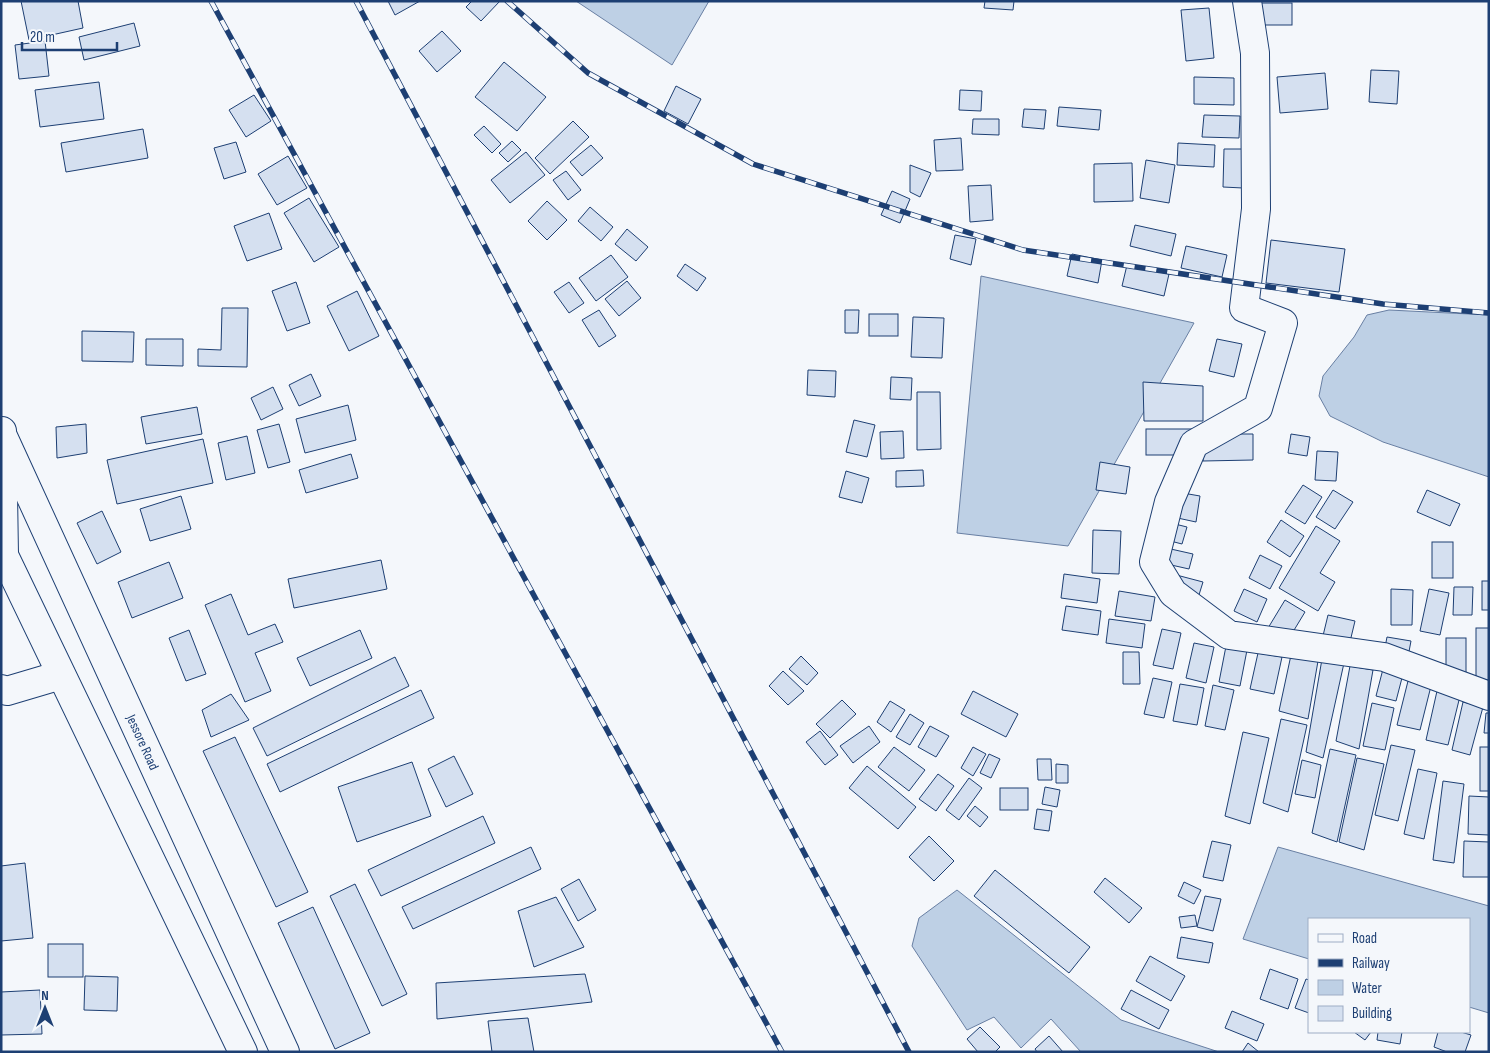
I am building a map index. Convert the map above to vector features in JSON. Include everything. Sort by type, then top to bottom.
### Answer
[{"type":"main road","points":[[1247,1],[1255,53],[1256,209],[1244,308],[1283,323],[1258,408],[1194,444],[1168,502],[1154,562],[1173,593],[1229,635],[1384,657],[1467,690],[1489,696]]},
{"type":"main road","points":[[1,426],[2,552],[243,1052]]},
{"type":"main road","name":"Jessore Road","points":[[1,432],[285,1052]]},
{"type":"main road","points":[[1,689],[6,691],[61,675]]},
{"type":"water","points":[[576,1],[709,1],[672,65]]},
{"type":"water","points":[[981,276],[1194,323],[1068,546],[957,533]]},
{"type":"water","points":[[1389,310],[1489,315],[1489,477],[1383,442],[1330,416],[1319,396],[1323,376],[1354,337],[1367,315]]},
{"type":"water","points":[[1278,847],[1489,906],[1489,1013],[1470,1007],[1470,918],[1308,918],[1308,959],[1243,939]]},
{"type":"water","points":[[957,890],[1121,1020],[1219,1052],[1081,1052],[1051,1019],[1021,1048],[994,1017],[967,1030],[912,946],[919,918]]},
{"type":"building","points":[[21,1],[78,1],[83,28],[29,40]]},
{"type":"building","points":[[388,1],[420,1],[395,15]]},
{"type":"building","points":[[472,1],[500,1],[481,21],[466,7]]},
{"type":"building","points":[[985,1],[1014,1],[1013,10],[984,8]]},
{"type":"building","points":[[1258,3],[1292,3],[1292,25],[1258,25]]},
{"type":"building","points":[[1209,8],[1214,58],[1186,61],[1181,10]]},
{"type":"building","points":[[134,23],[140,46],[84,60],[79,37]]},
{"type":"building","points":[[442,31],[461,51],[437,72],[419,51]]},
{"type":"building","points":[[45,41],[49,76],[19,79],[15,45]]},
{"type":"building","points":[[504,62],[546,97],[517,131],[475,97]]},
{"type":"building","points":[[1371,70],[1399,71],[1397,104],[1369,102]]},
{"type":"building","points":[[1325,73],[1328,109],[1280,113],[1277,77]]},
{"type":"building","points":[[1194,77],[1234,78],[1234,105],[1194,104]]},
{"type":"building","points":[[99,82],[104,119],[40,127],[35,90]]},
{"type":"building","points":[[676,86],[701,99],[688,124],[664,111]]},
{"type":"building","points":[[960,90],[982,91],[981,111],[959,110]]},
{"type":"building","points":[[254,95],[271,121],[246,137],[229,110]]},
{"type":"building","points":[[1059,107],[1101,110],[1099,130],[1057,126]]},
{"type":"building","points":[[1024,109],[1046,110],[1044,129],[1022,127]]},
{"type":"building","points":[[1204,115],[1240,116],[1239,138],[1202,137]]},
{"type":"building","points":[[973,119],[999,119],[999,135],[972,134]]},
{"type":"building","points":[[573,121],[589,137],[550,174],[535,158]]},
{"type":"building","points":[[484,126],[501,144],[492,153],[474,135]]},
{"type":"building","points":[[143,129],[148,158],[66,172],[61,143]]},
{"type":"building","points":[[961,138],[963,170],[936,171],[934,140]]},
{"type":"building","points":[[512,141],[521,150],[508,162],[499,153]]},
{"type":"building","points":[[236,142],[246,172],[224,179],[214,148]]},
{"type":"building","points":[[1178,143],[1215,145],[1214,167],[1177,165]]},
{"type":"building","points":[[591,145],[603,158],[582,176],[570,162]]},
{"type":"building","points":[[1224,149],[1244,149],[1243,188],[1223,187]]},
{"type":"building","points":[[526,152],[545,175],[510,203],[491,180]]},
{"type":"building","points":[[288,156],[307,188],[277,205],[258,174]]},
{"type":"building","points":[[1146,160],[1175,165],[1169,203],[1140,198]]},
{"type":"building","points":[[1132,163],[1133,201],[1094,202],[1094,164]]},
{"type":"building","points":[[910,165],[931,173],[920,197],[910,192]]},
{"type":"building","points":[[566,171],[581,190],[568,200],[553,180]]},
{"type":"building","points":[[991,185],[993,220],[970,222],[968,186]]},
{"type":"building","points":[[892,191],[910,199],[900,223],[881,215]]},
{"type":"building","points":[[309,198],[339,247],[314,262],[284,213]]},
{"type":"building","points":[[547,201],[567,220],[547,240],[528,221]]},
{"type":"building","points":[[590,207],[613,227],[601,241],[578,221]]},
{"type":"building","points":[[269,213],[282,249],[247,261],[234,226]]},
{"type":"building","points":[[1135,225],[1176,234],[1171,256],[1130,246]]},
{"type":"building","points":[[627,229],[648,247],[636,261],[615,244]]},
{"type":"building","points":[[955,235],[976,239],[971,265],[950,259]]},
{"type":"building","points":[[1271,240],[1345,249],[1339,292],[1266,283]]},
{"type":"building","points":[[1186,246],[1227,255],[1222,277],[1181,268]]},
{"type":"building","points":[[1072,254],[1102,260],[1098,283],[1067,276]]},
{"type":"building","points":[[611,255],[628,277],[596,301],[579,278]]},
{"type":"building","points":[[685,264],[706,278],[697,291],[677,276]]},
{"type":"building","points":[[1127,265],[1169,274],[1164,296],[1122,286]]},
{"type":"building","points":[[627,281],[641,298],[619,316],[605,299]]},
{"type":"building","points":[[296,282],[310,323],[287,331],[272,291]]},
{"type":"building","points":[[569,282],[584,303],[569,313],[554,292]]},
{"type":"building","points":[[357,291],[379,336],[349,351],[327,306]]},
{"type":"building","points":[[222,308],[248,308],[247,367],[198,366],[198,349],[221,350]]},
{"type":"building","points":[[599,310],[616,336],[599,347],[582,320]]},
{"type":"building","points":[[845,310],[859,310],[858,333],[845,333]]},
{"type":"building","points":[[869,314],[898,314],[898,336],[869,336]]},
{"type":"building","points":[[913,317],[944,318],[942,358],[911,357]]},
{"type":"building","points":[[82,331],[134,332],[133,362],[82,361]]},
{"type":"building","points":[[146,339],[183,339],[183,366],[146,365]]},
{"type":"building","points":[[1217,339],[1242,344],[1234,377],[1209,371]]},
{"type":"building","points":[[808,370],[836,371],[835,397],[807,395]]},
{"type":"building","points":[[311,374],[321,396],[299,406],[289,385]]},
{"type":"building","points":[[891,377],[912,378],[911,400],[890,399]]},
{"type":"building","points":[[1143,382],[1203,386],[1203,421],[1144,421]]},
{"type":"building","points":[[273,387],[283,409],[261,420],[251,398]]},
{"type":"building","points":[[917,392],[940,392],[941,449],[917,450]]},
{"type":"building","points":[[348,405],[356,440],[305,453],[296,419]]},
{"type":"building","points":[[197,407],[202,434],[146,444],[141,417]]},
{"type":"building","points":[[854,420],[875,425],[867,457],[846,452]]},
{"type":"building","points":[[86,424],[87,453],[57,458],[56,427]]},
{"type":"building","points":[[279,424],[290,462],[268,468],[257,430]]},
{"type":"building","points":[[1146,429],[1196,429],[1196,455],[1146,455]]},
{"type":"building","points":[[903,431],[904,458],[881,459],[880,432]]},
{"type":"building","points":[[1203,434],[1253,434],[1253,460],[1203,461]]},
{"type":"building","points":[[1291,434],[1310,437],[1307,456],[1288,453]]},
{"type":"building","points":[[247,436],[255,473],[226,480],[218,443]]},
{"type":"building","points":[[203,439],[213,483],[117,504],[107,460]]},
{"type":"building","points":[[1317,451],[1338,452],[1336,481],[1315,480]]},
{"type":"building","points":[[351,454],[358,478],[306,493],[299,470]]},
{"type":"building","points":[[1100,462],[1130,467],[1126,494],[1096,490]]},
{"type":"building","points":[[923,470],[924,486],[896,487],[896,471]]},
{"type":"building","points":[[846,471],[869,478],[862,503],[839,497]]},
{"type":"building","points":[[1303,485],[1322,497],[1305,524],[1285,512]]},
{"type":"building","points":[[1333,490],[1353,502],[1335,529],[1316,517]]},
{"type":"building","points":[[1427,490],[1460,504],[1450,526],[1417,512]]},
{"type":"building","points":[[1177,492],[1200,496],[1196,522],[1173,517]]},
{"type":"building","points":[[181,496],[191,529],[150,541],[140,509]]},
{"type":"building","points":[[102,511],[121,552],[97,564],[77,523]]},
{"type":"building","points":[[1155,519],[1187,527],[1182,544],[1151,536]]},
{"type":"building","points":[[1281,520],[1304,536],[1290,557],[1267,542]]},
{"type":"building","points":[[1316,526],[1340,541],[1320,573],[1335,582],[1318,611],[1279,588]]},
{"type":"building","points":[[1093,530],[1121,531],[1119,574],[1092,573]]},
{"type":"building","points":[[1432,542],[1453,542],[1453,578],[1432,578]]},
{"type":"building","points":[[1153,545],[1193,554],[1189,569],[1149,560]]},
{"type":"building","points":[[1260,555],[1282,566],[1270,589],[1249,578]]},
{"type":"building","points":[[381,560],[387,589],[294,608],[288,579]]},
{"type":"building","points":[[169,562],[183,598],[132,618],[118,582]]},
{"type":"building","points":[[1165,572],[1203,582],[1198,598]]},
{"type":"building","points":[[1064,574],[1100,579],[1097,603],[1061,598]]},
{"type":"building","points":[[1482,581],[1489,581],[1489,610],[1482,610]]},
{"type":"building","points":[[1454,587],[1473,587],[1472,615],[1453,615]]},
{"type":"building","points":[[1244,589],[1267,599],[1257,622],[1234,611]]},
{"type":"building","points":[[1391,589],[1413,590],[1412,625],[1391,625]]},
{"type":"building","points":[[1429,589],[1449,593],[1440,635],[1420,631]]},
{"type":"building","points":[[1119,591],[1155,597],[1151,621],[1115,616]]},
{"type":"building","points":[[231,594],[248,635],[275,624],[283,642],[255,653],[271,691],[245,702],[205,605]]},
{"type":"building","points":[[1285,600],[1305,612],[1282,650],[1262,638]]},
{"type":"building","points":[[1066,606],[1101,611],[1098,635],[1062,630]]},
{"type":"building","points":[[1328,615],[1355,621],[1348,650],[1321,644]]},
{"type":"building","points":[[1109,619],[1145,624],[1142,648],[1106,643]]},
{"type":"building","points":[[1476,628],[1489,628],[1489,680],[1476,680]]},
{"type":"building","points":[[1162,629],[1181,633],[1173,669],[1153,665]]},
{"type":"building","points":[[189,630],[206,674],[186,681],[169,638]]},
{"type":"building","points":[[360,630],[372,658],[310,686],[297,658]]},
{"type":"building","points":[[1387,637],[1411,641],[1407,662],[1383,658]]},
{"type":"building","points":[[1446,638],[1466,638],[1466,675],[1446,675]]},
{"type":"building","points":[[1227,641],[1248,645],[1240,686],[1219,682]]},
{"type":"building","points":[[1194,643],[1214,647],[1206,683],[1186,678]]},
{"type":"building","points":[[1123,652],[1139,652],[1140,684],[1123,684]]},
{"type":"building","points":[[1258,653],[1282,657],[1274,694],[1250,689]]},
{"type":"building","points":[[1291,655],[1318,661],[1308,719],[1279,711]]},
{"type":"building","points":[[801,656],[818,673],[807,685],[789,669]]},
{"type":"building","points":[[395,657],[409,686],[267,756],[253,728]]},
{"type":"building","points":[[1322,659],[1344,663],[1323,758],[1306,752]]},
{"type":"building","points":[[1350,666],[1373,670],[1359,749],[1336,741]]},
{"type":"building","points":[[1383,669],[1403,674],[1396,701],[1376,696]]},
{"type":"building","points":[[783,671],[804,691],[788,705],[769,686]]},
{"type":"building","points":[[1153,678],[1172,682],[1164,718],[1144,714]]},
{"type":"building","points":[[1408,681],[1431,686],[1420,730],[1397,725]]},
{"type":"building","points":[[1180,684],[1204,688],[1197,725],[1173,721]]},
{"type":"building","points":[[1213,685],[1234,690],[1225,730],[1205,726]]},
{"type":"building","points":[[421,690],[434,718],[280,792],[267,764]]},
{"type":"building","points":[[973,691],[1018,714],[1006,737],[961,714]]},
{"type":"building","points":[[1437,691],[1460,696],[1448,745],[1426,740]]},
{"type":"building","points":[[231,694],[249,720],[211,737],[202,710]]},
{"type":"building","points":[[842,700],[856,714],[830,738],[816,724]]},
{"type":"building","points":[[890,701],[905,710],[891,732],[877,722]]},
{"type":"building","points":[[1463,702],[1483,707],[1470,755],[1452,750]]},
{"type":"building","points":[[1372,703],[1394,708],[1385,750],[1363,746]]},
{"type":"building","points":[[1486,713],[1489,713],[1489,733],[1484,733]]},
{"type":"building","points":[[910,714],[924,723],[910,745],[896,737]]},
{"type":"building","points":[[1281,719],[1307,725],[1288,812],[1263,803]]},
{"type":"building","points":[[869,726],[880,742],[853,763],[840,746]]},
{"type":"building","points":[[930,726],[949,736],[936,757],[918,747]]},
{"type":"building","points":[[820,731],[838,755],[825,765],[806,742]]},
{"type":"building","points":[[1243,732],[1269,738],[1250,824],[1225,816]]},
{"type":"building","points":[[235,737],[308,892],[276,907],[203,751]]},
{"type":"building","points":[[1391,745],[1415,750],[1398,821],[1375,815]]},
{"type":"building","points":[[894,747],[925,770],[909,791],[878,767]]},
{"type":"building","points":[[973,747],[986,754],[973,776],[961,768]]},
{"type":"building","points":[[1480,747],[1489,747],[1489,791],[1480,791]]},
{"type":"building","points":[[1330,749],[1356,755],[1337,842],[1312,833]]},
{"type":"building","points":[[989,754],[1000,759],[991,778],[980,773]]},
{"type":"building","points":[[454,756],[473,794],[446,807],[428,769]]},
{"type":"building","points":[[1357,758],[1384,764],[1364,850],[1339,842]]},
{"type":"building","points":[[1037,759],[1051,759],[1052,780],[1038,780]]},
{"type":"building","points":[[1302,760],[1321,765],[1315,798],[1295,794]]},
{"type":"building","points":[[412,762],[431,816],[357,842],[338,787]]},
{"type":"building","points":[[1056,764],[1068,765],[1068,783],[1056,783]]},
{"type":"building","points":[[867,766],[916,807],[898,829],[849,788]]},
{"type":"building","points":[[1418,769],[1437,773],[1424,839],[1404,834]]},
{"type":"building","points":[[938,774],[954,786],[936,811],[919,799]]},
{"type":"building","points":[[969,778],[982,788],[959,820],[946,810]]},
{"type":"building","points":[[1443,781],[1464,784],[1454,863],[1433,860]]},
{"type":"building","points":[[1045,787],[1060,790],[1057,807],[1042,804]]},
{"type":"building","points":[[1000,788],[1028,788],[1028,810],[1000,810]]},
{"type":"building","points":[[1469,796],[1489,797],[1489,835],[1468,834]]},
{"type":"building","points":[[975,806],[988,817],[980,827],[967,816]]},
{"type":"building","points":[[1037,809],[1052,811],[1049,831],[1034,829]]},
{"type":"building","points":[[483,816],[495,843],[381,896],[368,870]]},
{"type":"building","points":[[929,836],[954,861],[934,881],[909,857]]},
{"type":"building","points":[[1212,841],[1231,845],[1223,881],[1203,877]]},
{"type":"building","points":[[1464,841],[1489,842],[1489,877],[1463,877]]},
{"type":"building","points":[[531,847],[541,869],[413,929],[402,907]]},
{"type":"building","points":[[25,863],[33,938],[1,941],[1,866]]},
{"type":"building","points":[[995,870],[1090,947],[1069,973],[974,896]]},
{"type":"building","points":[[1105,878],[1142,908],[1129,923],[1094,892]]},
{"type":"building","points":[[579,879],[596,910],[578,921],[561,889]]},
{"type":"building","points":[[1184,882],[1201,890],[1194,904],[1178,896]]},
{"type":"building","points":[[355,884],[407,994],[382,1006],[330,896]]},
{"type":"building","points":[[1205,896],[1221,899],[1213,931],[1197,927]]},
{"type":"building","points":[[556,897],[584,947],[534,967],[518,911]]},
{"type":"building","points":[[313,907],[370,1033],[335,1049],[278,923]]},
{"type":"building","points":[[1195,915],[1197,926],[1181,928],[1179,917]]},
{"type":"building","points":[[1181,937],[1213,943],[1209,963],[1177,958]]},
{"type":"building","points":[[48,944],[83,944],[83,977],[48,977]]},
{"type":"building","points":[[1150,956],[1185,976],[1171,1001],[1136,981]]},
{"type":"building","points":[[1270,969],[1298,979],[1288,1009],[1260,999]]},
{"type":"building","points":[[585,974],[592,1002],[437,1019],[436,983]]},
{"type":"building","points":[[85,976],[118,977],[117,1011],[84,1010]]},
{"type":"building","points":[[1306,979],[1308,980],[1308,1013],[1295,1008]]},
{"type":"building","points":[[40,990],[42,1034],[1,1035],[1,992]]},
{"type":"building","points":[[1131,990],[1169,1010],[1159,1029],[1121,1009]]},
{"type":"building","points":[[1232,1011],[1264,1024],[1257,1041],[1225,1028]]},
{"type":"building","points":[[528,1018],[534,1052],[492,1052],[488,1021]]},
{"type":"building","points":[[980,1027],[1000,1047],[995,1052],[978,1052],[967,1039]]},
{"type":"building","points":[[1355,1033],[1370,1033],[1365,1040]]},
{"type":"building","points":[[1378,1033],[1402,1033],[1400,1044],[1377,1040]]},
{"type":"building","points":[[1438,1033],[1464,1033],[1471,1035],[1465,1052],[1447,1052],[1434,1047]]},
{"type":"building","points":[[1049,1036],[1063,1052],[1037,1052],[1035,1049]]},
{"type":"building","points":[[1248,1043],[1259,1052],[1242,1052]]},
{"type":"railway","points":[[211,1],[782,1052]]},
{"type":"railway","points":[[356,1],[909,1052]]},
{"type":"railway","points":[[507,1],[588,73],[753,164],[1023,250],[1383,304],[1489,313]]}]
